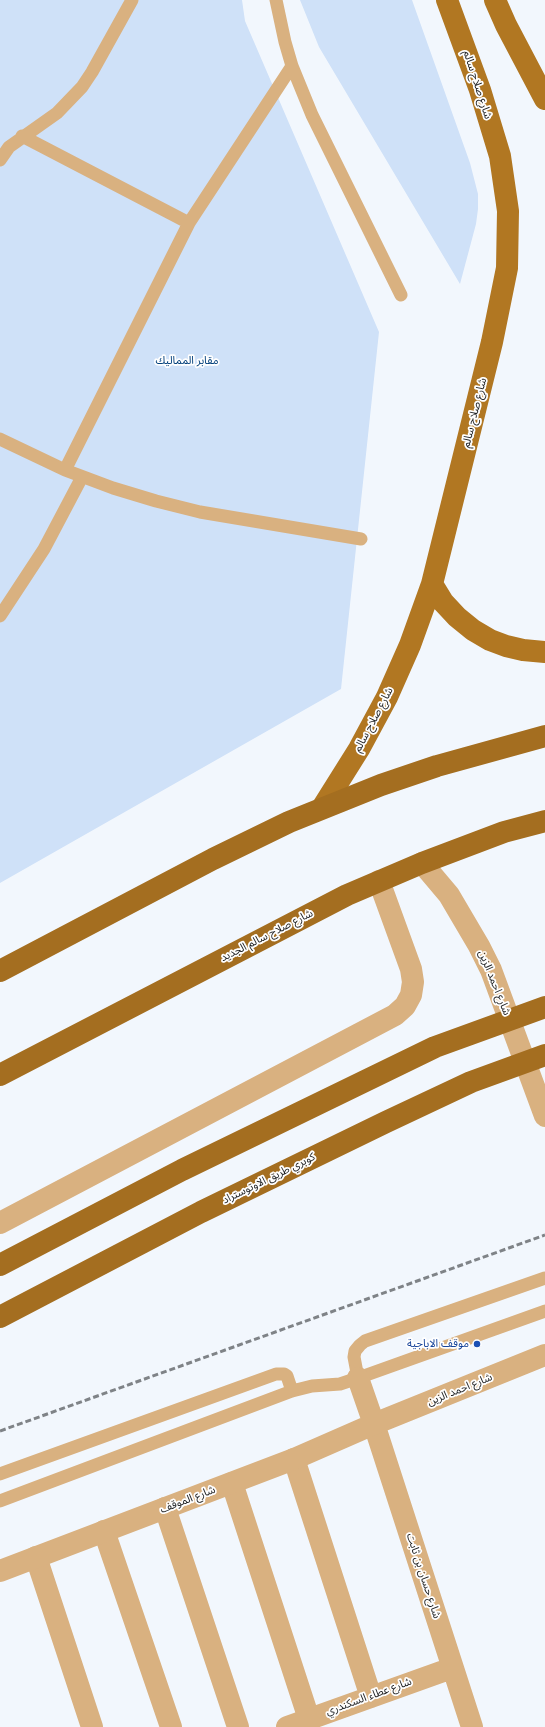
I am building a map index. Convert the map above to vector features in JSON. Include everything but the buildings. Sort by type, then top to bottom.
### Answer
[{"type":"highway","points":[[0,970],[250,840],[322,808],[381,785],[437,766],[545,736]]},
{"type":"highway","name":"شارع صلاح سالم الجديد","points":[[0,1075],[347,895],[379,880],[422,862],[504,832],[545,821]]},
{"type":"highway","points":[[0,1265],[182,1170],[435,1047],[545,1007]]},
{"type":"highway","name":"كوبري طريق الاوتوستراد","points":[[0,1317],[201,1212],[386,1122],[471,1082],[545,1055]]},
{"type":"main road","name":"شارع صلاح سالم","points":[[322,808],[359,749],[387,697],[410,645],[432,584],[492,342],[507,268],[508,211],[498,149],[480,90],[447,0]]},
{"type":"main road","points":[[496,0],[506,25],[545,99]]},
{"type":"main road","points":[[432,584],[443,602],[457,617],[473,630],[506,646],[523,650],[545,652]]},
{"type":"street","name":"شارع احمد الزين","points":[[422,862],[449,895],[479,946],[491,970],[545,1116]]},
{"type":"street","points":[[0,1223],[395,1015],[405,1006],[411,994],[413,982],[411,969],[379,880]]},
{"type":"street","name":"شارع احمد الزين","points":[[374,1424],[545,1355]]},
{"type":"street","name":"شارع حسان بن ثابت","points":[[358,1378],[472,1727]]},
{"type":"street","name":"شارع الموقف","points":[[0,1571],[294,1459],[374,1424]]},
{"type":"street","points":[[294,1459],[371,1697]]},
{"type":"street","points":[[232,1483],[308,1719]]},
{"type":"street","points":[[165,1508],[238,1727]]},
{"type":"street","points":[[104,1531],[171,1727]]},
{"type":"street","points":[[36,1557],[92,1727]]},
{"type":"street","name":"شارع عطاء السكندري","points":[[287,1727],[452,1668]]},
{"type":"lane","points":[[0,160],[9,147],[22,136],[57,113],[82,87],[132,0]]},
{"type":"lane","points":[[276,0],[292,66],[312,115],[401,295]]},
{"type":"lane","points":[[64,470],[189,223],[292,66]]},
{"type":"lane","points":[[22,136],[189,223]]},
{"type":"lane","points":[[0,439],[32,456],[64,470],[156,502],[200,512],[361,539]]},
{"type":"lane","points":[[0,616],[44,550],[82,477]]},
{"type":"lane","points":[[358,1378],[354,1357],[355,1351],[365,1341],[545,1278]]},
{"type":"lane","points":[[0,1501],[292,1391],[312,1386],[340,1384],[545,1311]]},
{"type":"lane","points":[[0,1474],[276,1374],[284,1374],[287,1376],[292,1391]]},
{"type":"green space","name":"مقابر المماليك","points":[[0,0],[242,0],[245,21],[379,332],[341,689],[0,883]]},
{"type":"green space","points":[[300,0],[412,0],[470,163],[478,194],[476,224],[460,284],[319,47]]},
{"type":"railway","points":[[0,1431],[545,1235]]},
{"type":"place","name":"موقف الاباجية","points":[[477,1344]]}]
